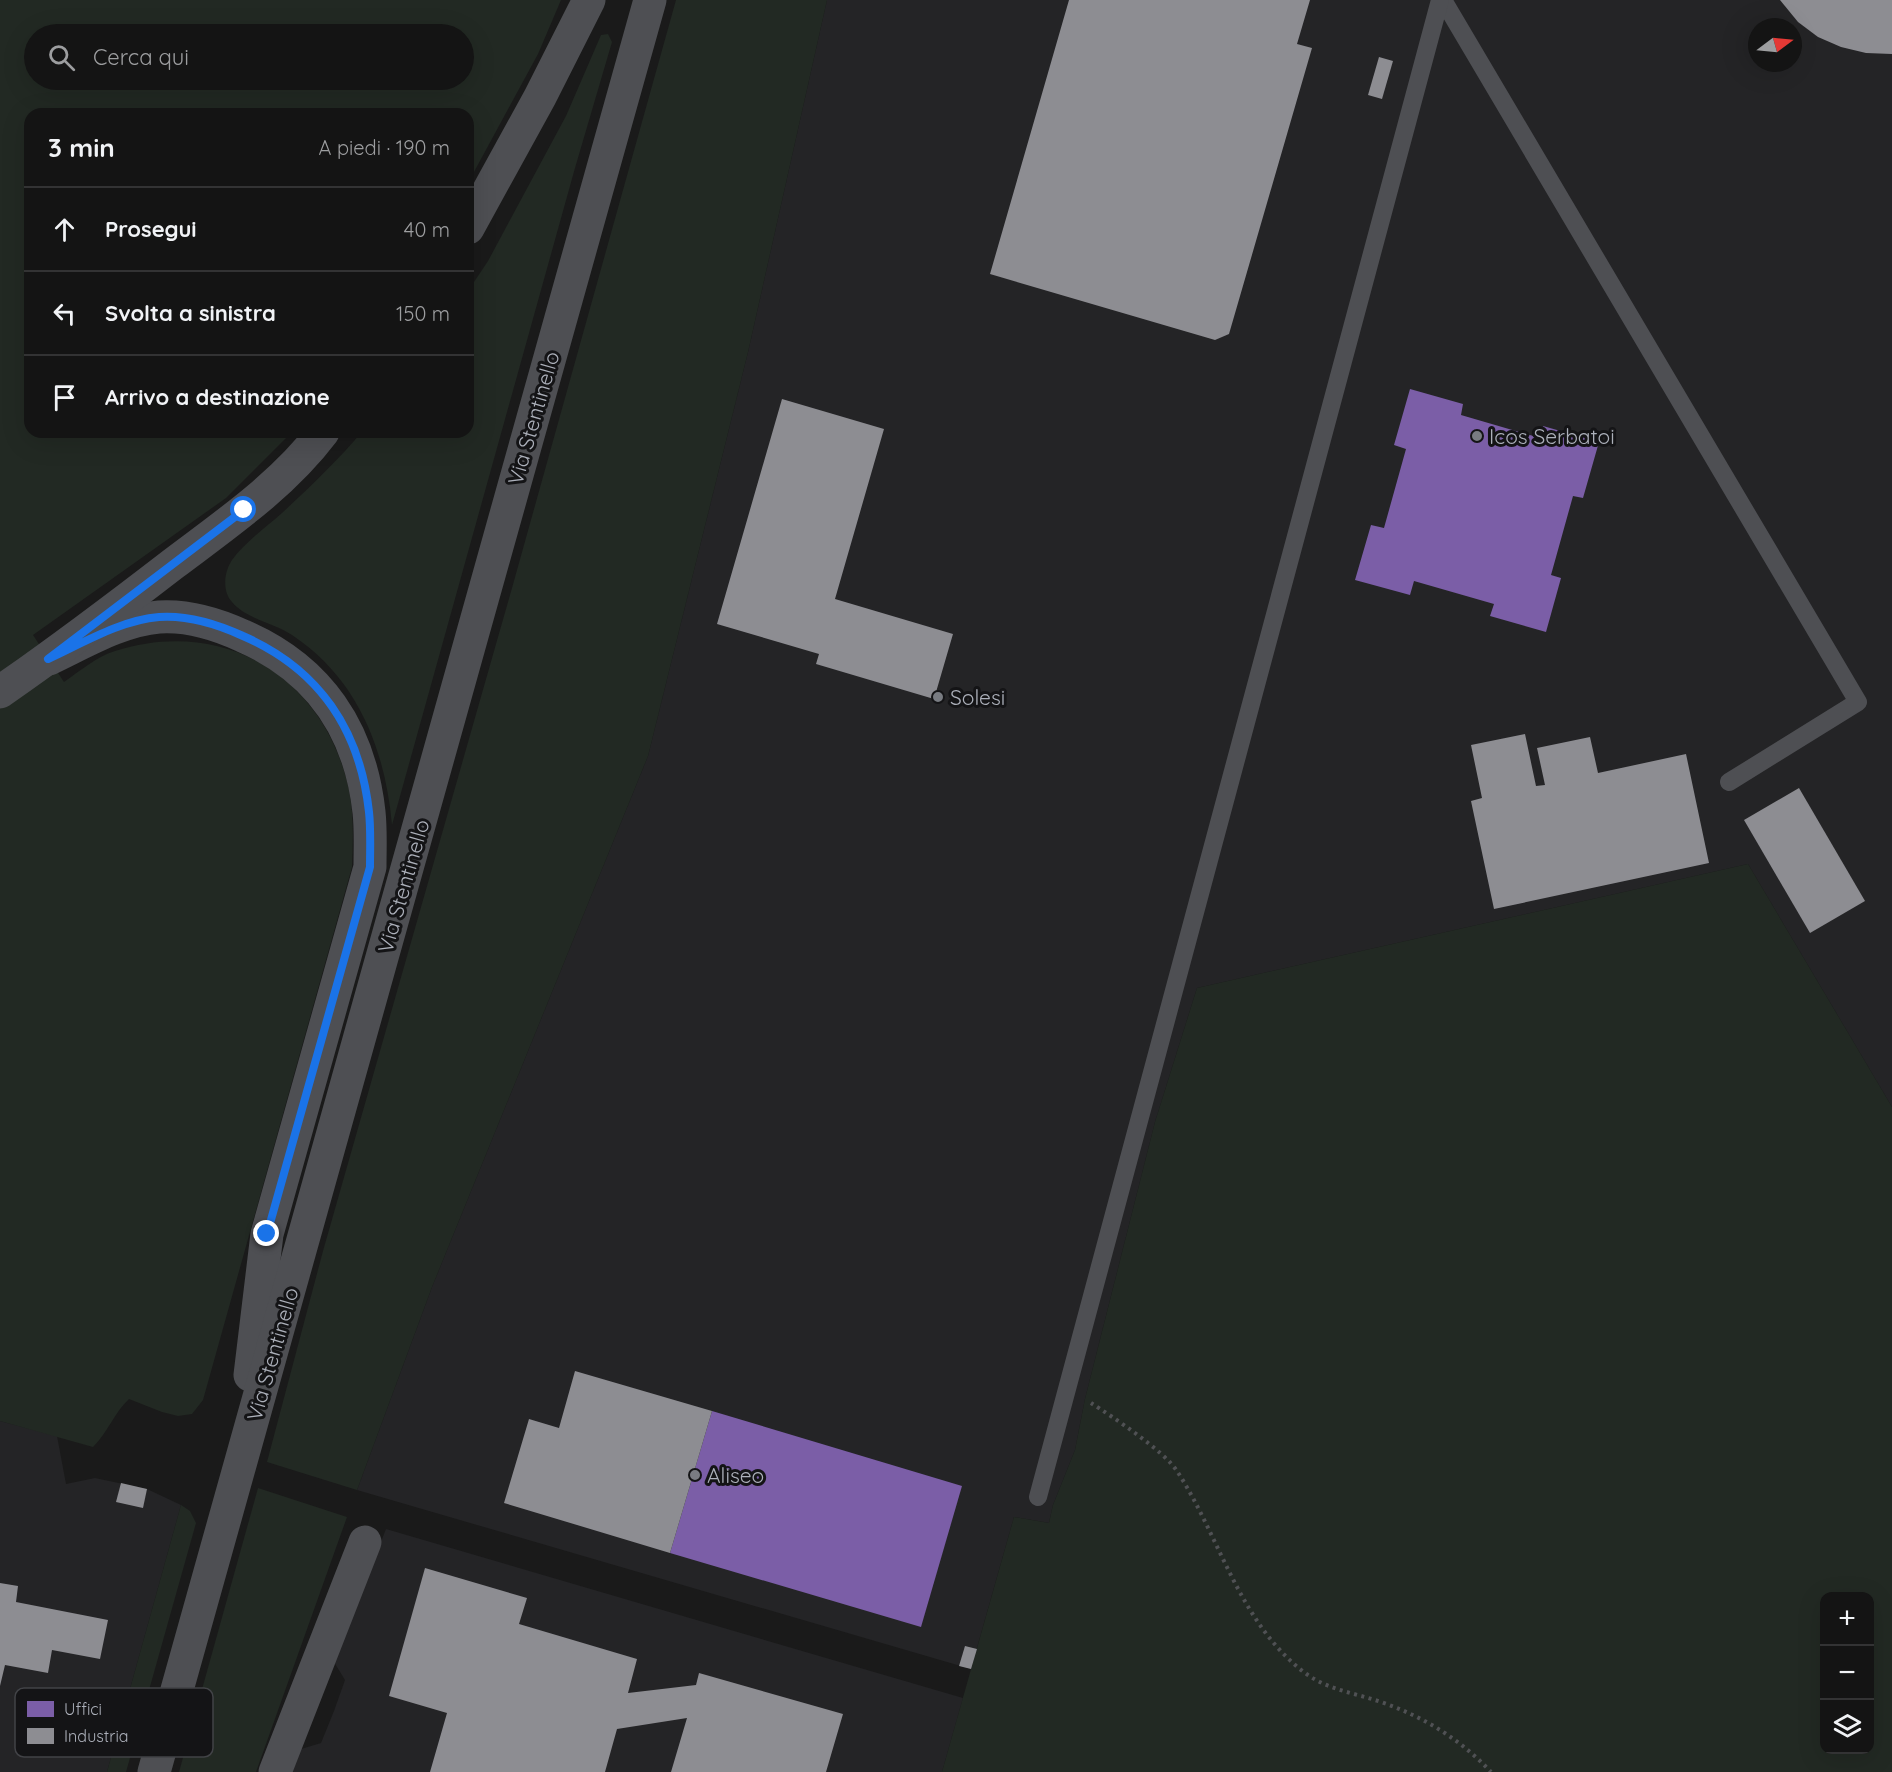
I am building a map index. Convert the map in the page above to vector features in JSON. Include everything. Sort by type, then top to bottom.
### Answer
[{"type":"street","points":[[474,217],[540,97],[589,0]]},
{"type":"street","points":[[626,0],[638,12],[646,15]]},
{"type":"street","name":"Via Stentinello","points":[[178,1688],[646,15]]},
{"type":"street","points":[[0,692],[48,659],[244,510],[306,455],[319,438]]},
{"type":"street","points":[[48,659],[117,628],[159,617],[211,622],[253,640],[291,662],[319,689],[344,724],[362,770],[369,813],[370,867],[267,1234],[237,1481]]},
{"type":"street","points":[[275,1772],[365,1542]]},
{"type":"street","name":"Via Stentinello","points":[[154,1772],[158,1757]]},
{"type":"lane","points":[[1441,0],[1858,702],[1729,782]]},
{"type":"lane","points":[[1038,1497],[1441,0]]},
{"type":"path","points":[[1066,1393],[1084,1399],[1121,1423],[1176,1469],[1258,1624],[1305,1673],[1331,1688],[1382,1702],[1437,1727],[1473,1753],[1491,1772]]},
{"type":"shaded area","points":[[0,0],[561,0],[538,54],[474,172],[474,108],[24,108],[24,438],[286,438],[226,498],[33,635],[64,682],[101,657],[115,651],[156,642],[195,642],[231,650],[264,665],[293,688],[318,716],[337,750],[351,799],[352,818],[352,867],[203,1400],[192,1414],[178,1416],[129,1399],[93,1447],[0,1421]]},
{"type":"shaded area","points":[[676,0],[827,0],[748,352],[648,756],[432,1287],[357,1490],[267,1462],[323,1251],[512,588]]},
{"type":"shaded area","points":[[827,0],[1892,0],[1892,1107],[1748,864],[1197,988],[1155,1122],[1085,1399],[1075,1450],[1053,1505],[1049,1523],[1014,1517],[971,1669],[357,1490],[432,1287],[648,756],[748,352]]},
{"type":"shaded area","points":[[608,34],[612,42],[392,825],[383,769],[375,743],[351,694],[315,653],[292,635],[252,617],[232,602],[225,587],[227,570],[243,547],[313,484],[357,438],[474,438],[474,282],[488,261],[566,116],[601,35]]},
{"type":"shaded area","points":[[1748,864],[1892,1107],[1892,1772],[942,1772],[1014,1517],[1049,1523],[1053,1505],[1075,1450],[1085,1399],[1155,1122],[1197,988]]},
{"type":"shaded area","points":[[0,1421],[57,1436],[66,1484],[95,1478],[147,1489],[181,1505],[130,1688],[15,1688],[15,1757],[111,1757],[107,1772],[0,1772]]},
{"type":"shaded area","points":[[258,1488],[347,1517],[256,1772],[179,1772],[183,1757],[213,1757],[213,1688],[202,1688]]},
{"type":"shaded area","points":[[181,1505],[190,1511],[196,1523],[150,1688],[130,1688]]},
{"type":"shaded area","points":[[386,1529],[963,1698],[942,1772],[292,1772],[301,1749],[321,1743],[334,1711],[345,1680],[334,1662]]},
{"type":"shaded area","points":[[111,1757],[130,1757],[126,1772],[107,1772]]},
{"type":"building: Uffici","points":[[1410,389],[1463,404],[1461,415],[1540,438],[1543,426],[1599,442],[1583,498],[1573,496],[1551,575],[1561,578],[1546,632],[1490,616],[1494,604],[1414,581],[1410,595],[1355,580],[1371,525],[1384,528],[1406,449],[1394,445]]},
{"type":"building: Uffici","points":[[712,1411],[962,1486],[921,1627],[670,1553]]},
{"type":"building: Industria","points":[[1069,0],[1310,0],[1297,44],[1312,48],[1229,334],[1215,340],[990,274]]},
{"type":"building: Industria","points":[[1780,0],[1892,0],[1892,54],[1866,53],[1841,47],[1818,37],[1802,25],[1802,18],[1795,18]]},
{"type":"building: Industria","points":[[1379,57],[1393,61],[1382,99],[1368,95]]},
{"type":"building: Industria","points":[[782,399],[884,429],[835,599],[953,634],[934,699],[816,664],[819,654],[717,624]]},
{"type":"building: Industria","points":[[1525,734],[1536,786],[1545,785],[1537,748],[1590,737],[1598,773],[1686,754],[1709,863],[1494,909],[1471,801],[1482,798],[1471,745]]},
{"type":"building: Industria","points":[[1799,788],[1865,901],[1810,933],[1744,820]]},
{"type":"building: Industria","points":[[575,1371],[712,1411],[670,1553],[504,1503],[529,1419],[559,1428]]},
{"type":"building: Industria","points":[[121,1483],[147,1489],[143,1508],[116,1502]]},
{"type":"building: Industria","points":[[425,1568],[527,1598],[519,1624],[637,1659],[628,1693],[696,1685],[699,1673],[843,1714],[826,1772],[671,1772],[687,1718],[617,1729],[605,1772],[430,1772],[447,1713],[389,1696]]},
{"type":"building: Industria","points":[[0,1583],[18,1586],[16,1602],[108,1620],[100,1659],[52,1650],[48,1673],[5,1665],[0,1686]]},
{"type":"building: Industria","points":[[965,1646],[977,1649],[971,1669],[959,1666]]},
{"type":"place","name":"Icos Serbatoi","points":[[1477,436]]},
{"type":"place","name":"Solesi","points":[[938,697]]},
{"type":"place","name":"Aliseo","points":[[695,1475]]},
{"type":"route","points":[[244,510],[48,659],[117,628],[159,617],[211,622],[253,640],[291,662],[319,689],[344,724],[362,770],[369,813],[370,867],[267,1234]]}]
